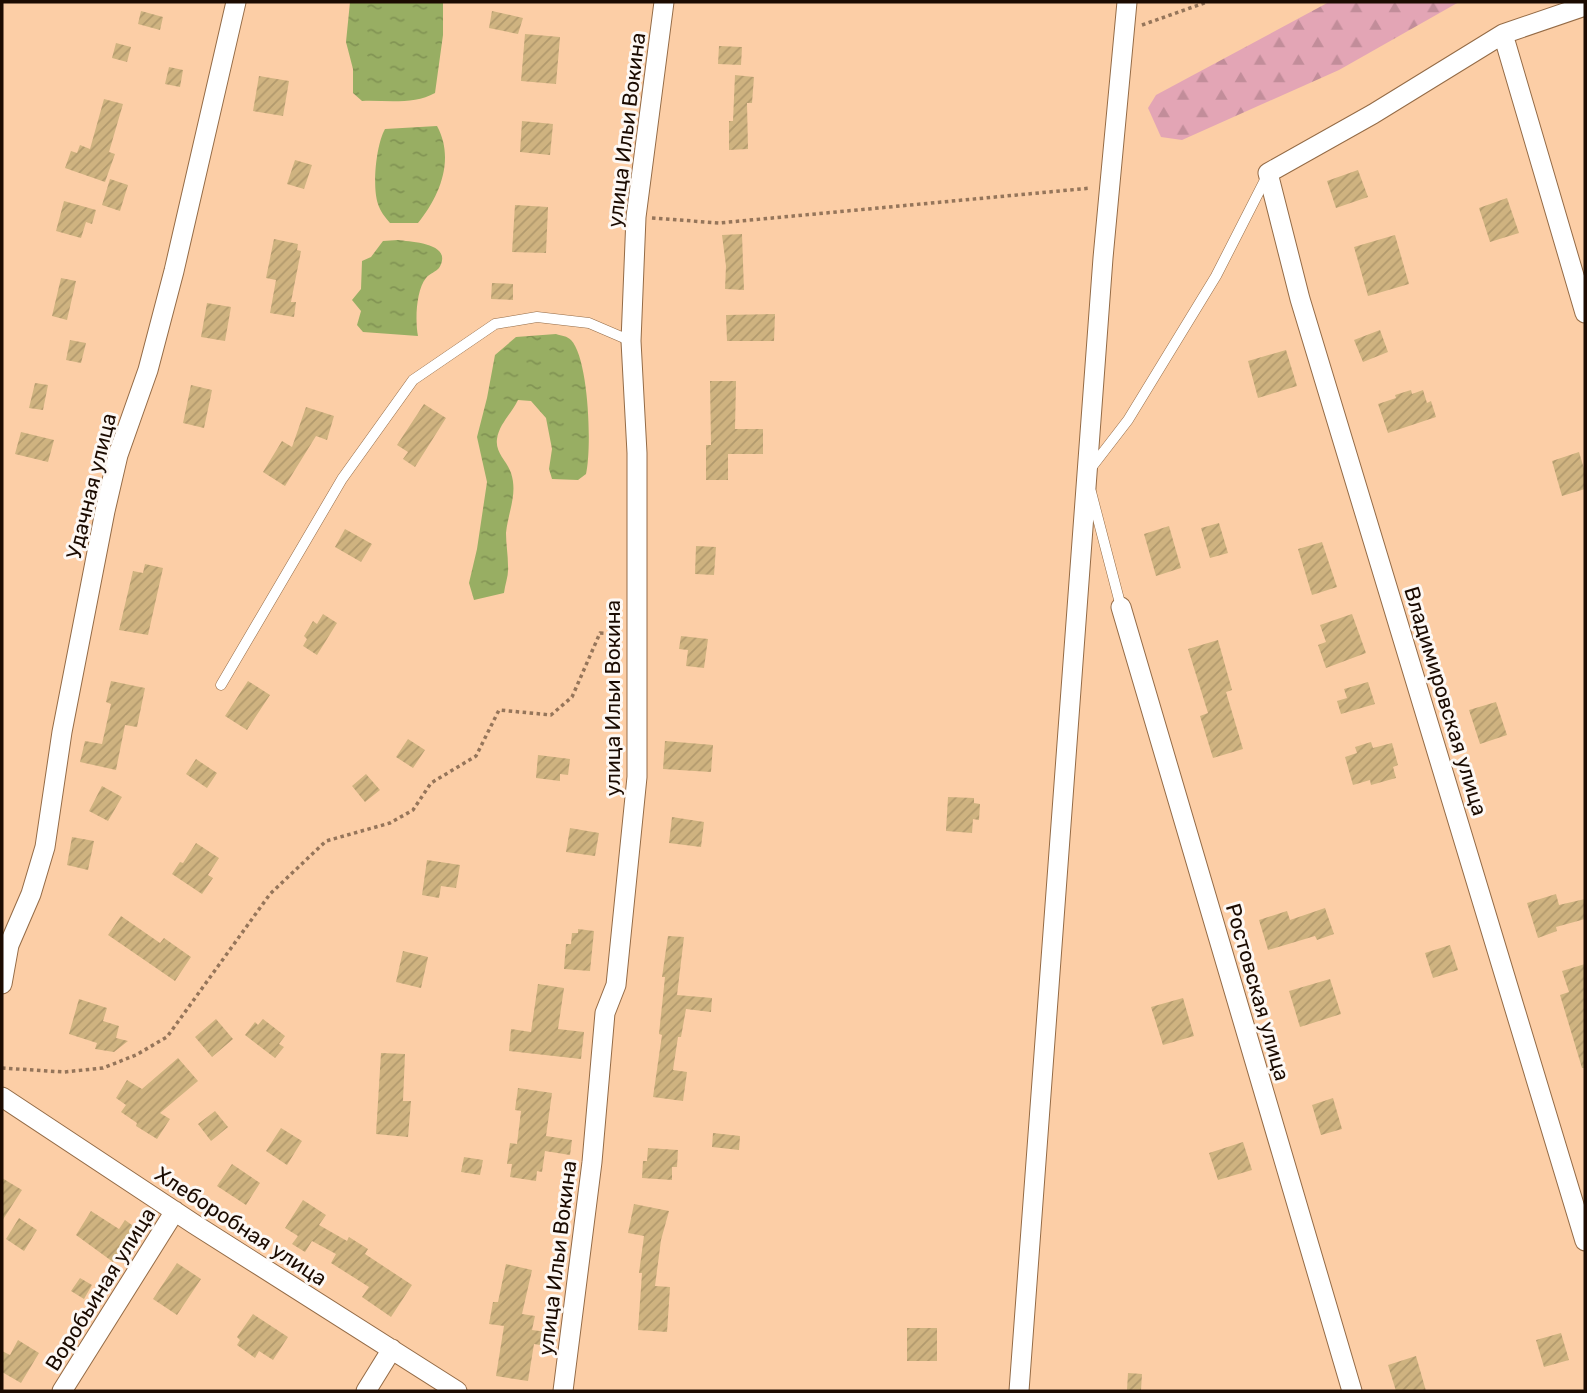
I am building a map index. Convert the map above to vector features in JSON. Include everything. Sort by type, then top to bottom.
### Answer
[{"type":"street","name":"Удачная улица","points":[[2,984],[9,945],[31,894],[45,847],[62,732],[105,511],[118,455],[148,370],[174,271],[236,2]]},
{"type":"street","name":"улица Ильи Вокина","points":[[563,1391],[592,1162],[605,1013],[616,985],[637,777],[637,453],[631,341],[636,217],[664,2]]},
{"type":"street","points":[[1019,1391],[1087,474],[1127,2]]},
{"type":"street","points":[[1268,173],[1373,114],[1503,34],[1585,6]]},
{"type":"street","points":[[1503,34],[1585,313]]},
{"type":"street","name":"Владимировская улица","points":[[1268,173],[1300,299],[1585,1241]]},
{"type":"street","name":"Ростовская улица","points":[[1121,607],[1352,1391]]},
{"type":"street","name":"Хлеборобная улица","points":[[2,1097],[457,1391]]},
{"type":"street","name":"Воробьиная улица","points":[[62,1391],[175,1211]]},
{"type":"street","points":[[366,1391],[392,1349]]},
{"type":"lane","points":[[1121,607],[1087,474],[1128,420],[1216,276],[1268,173]]},
{"type":"lane","points":[[220,685],[342,479],[413,380],[495,324],[537,317],[589,323],[631,341]]},
{"type":"path","points":[[1124,32],[1207,2]]},
{"type":"path","points":[[636,217],[719,223],[829,215],[1110,186]]},
{"type":"path","points":[[2,1068],[64,1072],[103,1068],[136,1055],[167,1037],[271,894],[327,841],[390,823],[413,810],[431,783],[476,756],[499,710],[551,715],[572,697],[600,633],[635,634]]},
{"type":"green space","points":[[1329,2],[1459,2],[1339,70],[1182,140],[1161,137],[1148,108],[1156,95]]},
{"type":"water","points":[[350,2],[443,2],[443,35],[435,93],[409,101],[362,101],[353,93],[353,69],[346,42]]},
{"type":"water","points":[[437,126],[445,151],[445,164],[433,201],[418,223],[390,223],[379,207],[375,187],[377,155],[385,129]]},
{"type":"water","points":[[398,240],[429,245],[441,253],[439,268],[426,278],[420,290],[418,336],[363,332],[357,325],[361,311],[352,300],[361,289],[362,261],[371,257],[383,241]]},
{"type":"water","points":[[556,334],[571,340],[582,365],[589,425],[586,474],[578,480],[552,479],[549,469],[552,449],[546,418],[531,401],[518,400],[500,428],[497,439],[499,453],[513,481],[506,533],[508,569],[504,593],[474,600],[469,583],[487,482],[477,437],[495,355],[516,337]]},
{"type":"building","points":[[141,11],[163,17],[160,30],[138,24]]},
{"type":"building","points":[[492,11],[523,18],[518,34],[489,28]]},
{"type":"building","points":[[525,34],[560,37],[556,84],[521,81]]},
{"type":"building","points":[[116,43],[131,47],[127,62],[112,58]]},
{"type":"building","points":[[719,46],[742,47],[741,65],[718,64]]},
{"type":"building","points":[[169,67],[183,70],[180,87],[165,84]]},
{"type":"building","points":[[735,75],[754,77],[752,103],[747,103],[748,149],[729,150],[729,121],[733,121]]},
{"type":"building","points":[[259,76],[289,81],[283,116],[253,111]]},
{"type":"building","points":[[104,99],[123,104],[109,152],[115,154],[105,182],[65,168],[71,151],[77,153],[80,145],[90,149]]},
{"type":"building","points":[[522,121],[553,124],[550,155],[520,152]]},
{"type":"building","points":[[295,160],[312,165],[304,189],[287,184]]},
{"type":"building","points":[[1358,170],[1368,197],[1336,208],[1327,181]]},
{"type":"building","points":[[110,179],[128,185],[120,211],[102,205]]},
{"type":"building","points":[[1507,198],[1519,233],[1490,242],[1479,208]]},
{"type":"building","points":[[64,201],[96,210],[92,224],[86,222],[81,238],[56,231]]},
{"type":"building","points":[[515,205],[548,207],[546,253],[512,252]]},
{"type":"building","points":[[742,234],[744,290],[725,289],[726,266],[722,235]]},
{"type":"building","points":[[1395,235],[1409,284],[1368,296],[1354,247]]},
{"type":"building","points":[[274,239],[298,244],[297,250],[301,251],[291,302],[296,302],[294,317],[270,313],[276,280],[266,278]]},
{"type":"building","points":[[61,278],[76,281],[67,320],[52,316]]},
{"type":"building","points":[[492,283],[513,284],[513,300],[491,299]]},
{"type":"building","points":[[207,303],[231,307],[225,341],[201,337]]},
{"type":"building","points":[[775,314],[774,341],[727,341],[726,315]]},
{"type":"building","points":[[1380,330],[1388,352],[1363,362],[1354,340]]},
{"type":"building","points":[[70,340],[86,343],[81,363],[66,360]]},
{"type":"building","points":[[1286,350],[1297,386],[1258,398],[1248,361]]},
{"type":"building","points":[[710,381],[736,381],[735,429],[763,429],[763,454],[728,454],[728,480],[706,480],[706,445],[711,445]]},
{"type":"building","points":[[35,383],[48,385],[43,410],[29,408]]},
{"type":"building","points":[[191,385],[212,390],[204,428],[183,423]]},
{"type":"building","points":[[1411,390],[1412,394],[1423,390],[1427,403],[1431,401],[1436,417],[1388,433],[1378,404]]},
{"type":"building","points":[[424,404],[446,418],[415,467],[403,459],[408,452],[397,445]]},
{"type":"building","points":[[306,407],[334,416],[327,440],[316,436],[285,486],[263,472],[282,441],[292,447]]},
{"type":"building","points":[[21,432],[54,440],[48,462],[15,454]]},
{"type":"building","points":[[1579,452],[1585,472],[1585,489],[1562,496],[1552,461]]},
{"type":"building","points":[[1219,523],[1228,553],[1210,558],[1201,528]]},
{"type":"building","points":[[1169,526],[1181,568],[1156,576],[1144,534]]},
{"type":"building","points":[[345,529],[372,544],[361,562],[335,547]]},
{"type":"building","points":[[1322,542],[1337,587],[1312,595],[1298,549]]},
{"type":"building","points":[[696,546],[716,547],[714,575],[695,574]]},
{"type":"building","points":[[145,564],[163,568],[148,635],[119,630],[133,571],[143,573]]},
{"type":"building","points":[[323,614],[337,623],[317,655],[303,646],[307,639],[304,636],[313,621],[317,624]]},
{"type":"building","points":[[1352,614],[1366,653],[1326,668],[1318,645],[1326,642],[1320,625]]},
{"type":"building","points":[[681,636],[708,639],[704,668],[686,666],[688,650],[679,649]]},
{"type":"building","points":[[1218,640],[1232,690],[1226,692],[1243,749],[1213,758],[1200,716],[1208,713],[1188,649]]},
{"type":"building","points":[[111,681],[145,688],[137,727],[125,725],[116,770],[80,762],[85,741],[102,744],[111,704],[106,702]]},
{"type":"building","points":[[248,681],[270,695],[247,730],[225,716]]},
{"type":"building","points":[[1368,682],[1375,704],[1341,714],[1337,701],[1347,698],[1344,689]]},
{"type":"building","points":[[1496,702],[1507,735],[1480,744],[1469,710]]},
{"type":"building","points":[[408,739],[425,750],[413,768],[396,757]]},
{"type":"building","points":[[665,741],[713,745],[711,772],[663,769]]},
{"type":"building","points":[[1371,742],[1373,748],[1392,743],[1398,765],[1393,767],[1396,778],[1371,785],[1370,780],[1353,785],[1345,757],[1357,753],[1355,747]]},
{"type":"building","points":[[538,755],[570,759],[568,775],[560,774],[560,781],[536,778]]},
{"type":"building","points":[[196,759],[217,773],[207,788],[186,774]]},
{"type":"building","points":[[366,774],[380,790],[365,802],[352,786]]},
{"type":"building","points":[[102,786],[122,797],[108,821],[89,811]]},
{"type":"building","points":[[948,797],[974,798],[974,803],[980,804],[979,820],[973,819],[972,833],[946,831]]},
{"type":"building","points":[[672,817],[704,822],[701,847],[669,843]]},
{"type":"building","points":[[570,828],[599,833],[595,856],[566,852]]},
{"type":"building","points":[[72,837],[94,841],[88,870],[67,865]]},
{"type":"building","points":[[196,843],[219,858],[208,875],[213,878],[202,894],[172,874]]},
{"type":"building","points":[[427,860],[460,865],[456,888],[441,886],[439,898],[422,895]]},
{"type":"building","points":[[1556,894],[1559,905],[1585,899],[1585,919],[1556,927],[1557,931],[1538,938],[1527,903]]},
{"type":"building","points":[[1325,908],[1334,934],[1317,940],[1315,936],[1268,950],[1259,920],[1287,911],[1290,920]]},
{"type":"building","points":[[121,916],[160,943],[164,938],[191,957],[175,981],[108,935]]},
{"type":"building","points":[[578,929],[594,931],[590,971],[564,969],[566,944],[571,944],[572,933],[578,933]]},
{"type":"building","points":[[668,936],[684,937],[677,995],[712,998],[711,1012],[686,1009],[681,1037],[678,1037],[673,1070],[687,1072],[683,1101],[653,1097],[662,1035],[659,1034],[665,977],[662,977]]},
{"type":"building","points":[[1450,945],[1458,970],[1433,978],[1425,953]]},
{"type":"building","points":[[403,951],[428,957],[421,988],[396,982]]},
{"type":"building","points":[[1585,964],[1585,1068],[1582,1068],[1560,995],[1569,992],[1562,971]]},
{"type":"building","points":[[1330,979],[1341,1014],[1300,1027],[1289,991]]},
{"type":"building","points":[[538,984],[564,988],[558,1029],[584,1032],[581,1059],[509,1051],[511,1029],[531,1032]]},
{"type":"building","points":[[1183,998],[1194,1036],[1163,1045],[1151,1007]]},
{"type":"building","points":[[79,999],[107,1008],[103,1021],[119,1026],[116,1038],[128,1041],[114,1052],[95,1049],[97,1043],[69,1034]]},
{"type":"building","points":[[216,1019],[233,1039],[212,1057],[195,1037]]},
{"type":"building","points":[[263,1019],[285,1036],[279,1044],[284,1047],[275,1058],[245,1035],[255,1022],[258,1025]]},
{"type":"building","points":[[381,1053],[405,1054],[403,1101],[411,1101],[408,1137],[376,1134]]},
{"type":"building","points":[[178,1058],[198,1081],[160,1113],[170,1119],[157,1139],[136,1126],[137,1123],[121,1112],[126,1105],[116,1098],[127,1080],[142,1089]]},
{"type":"building","points":[[518,1088],[552,1093],[546,1136],[572,1140],[570,1155],[545,1151],[542,1172],[537,1171],[536,1181],[510,1177],[512,1164],[507,1164],[510,1143],[517,1144],[521,1111],[515,1110]]},
{"type":"building","points":[[1333,1098],[1342,1129],[1321,1135],[1312,1105]]},
{"type":"building","points":[[215,1111],[228,1127],[211,1141],[198,1124]]},
{"type":"building","points":[[281,1128],[302,1141],[287,1165],[266,1151]]},
{"type":"building","points":[[713,1133],[740,1136],[739,1150],[712,1147]]},
{"type":"building","points":[[1243,1142],[1252,1170],[1218,1180],[1209,1153]]},
{"type":"building","points":[[648,1148],[678,1150],[677,1167],[672,1167],[672,1180],[642,1178],[643,1161],[647,1161]]},
{"type":"building","points":[[464,1157],[483,1160],[480,1175],[461,1172]]},
{"type":"building","points":[[232,1164],[260,1183],[246,1205],[217,1186]]},
{"type":"building","points":[[2,1178],[22,1190],[2,1221]]},
{"type":"building","points":[[303,1200],[326,1215],[319,1225],[347,1241],[349,1237],[368,1249],[365,1254],[412,1285],[391,1317],[362,1297],[369,1287],[331,1263],[336,1254],[312,1241],[305,1252],[292,1244],[298,1236],[285,1228]]},
{"type":"building","points":[[634,1204],[669,1211],[661,1240],[655,1286],[670,1287],[667,1332],[638,1330],[642,1273],[639,1273],[644,1236],[628,1233]]},
{"type":"building","points":[[91,1211],[119,1229],[125,1220],[136,1228],[113,1262],[76,1235]]},
{"type":"building","points":[[19,1218],[37,1230],[24,1251],[6,1239]]},
{"type":"building","points":[[177,1263],[201,1279],[177,1315],[153,1299]]},
{"type":"building","points":[[506,1264],[532,1270],[522,1314],[535,1316],[532,1330],[547,1332],[545,1346],[534,1344],[528,1381],[496,1376],[504,1326],[489,1324],[493,1302],[498,1302]]},
{"type":"building","points":[[80,1278],[92,1285],[84,1299],[71,1291]]},
{"type":"building","points":[[253,1314],[288,1337],[273,1360],[259,1351],[255,1358],[237,1345],[240,1340],[237,1337]]},
{"type":"building","points":[[907,1328],[937,1328],[937,1361],[907,1361]]},
{"type":"building","points":[[1561,1333],[1569,1360],[1544,1367],[1536,1340]]},
{"type":"building","points":[[18,1340],[39,1353],[21,1383],[2,1372],[2,1351],[10,1355]]},
{"type":"building","points":[[1416,1356],[1426,1391],[1396,1391],[1388,1365]]},
{"type":"building","points":[[1128,1373],[1142,1374],[1141,1390],[1127,1390]]}]
